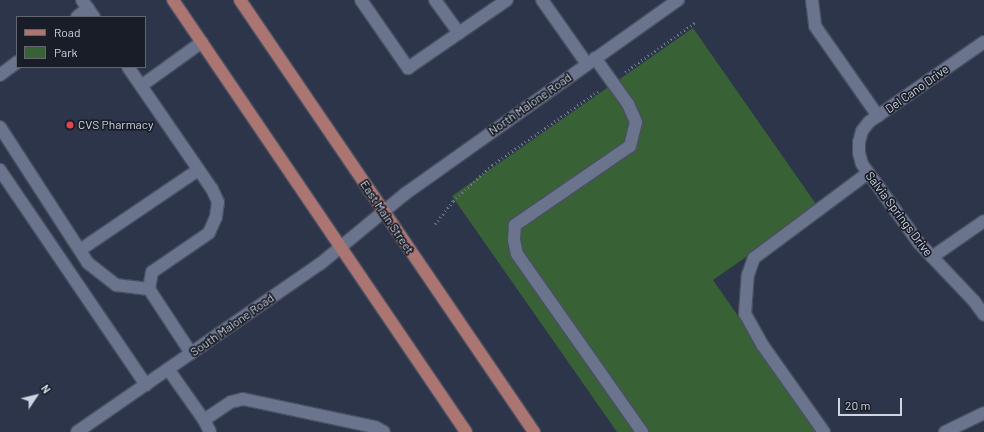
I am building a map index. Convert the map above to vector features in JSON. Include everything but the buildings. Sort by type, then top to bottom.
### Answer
[{"type":"main road","points":[[173,0],[466,432]]},
{"type":"main road","name":"East Main Street","points":[[240,0],[534,432]]},
{"type":"street","points":[[361,0],[408,68],[507,0]]},
{"type":"street","points":[[435,0],[459,33]]},
{"type":"street","points":[[542,0],[591,61],[612,81],[628,104],[636,122],[630,146],[515,225],[514,240],[517,254],[642,432]]},
{"type":"street","name":"North Malone Road","points":[[383,212],[481,138],[678,0]]},
{"type":"street","points":[[812,0],[815,26],[878,116]]},
{"type":"street","points":[[78,16],[88,8]]},
{"type":"street","points":[[141,86],[202,42]]},
{"type":"street","name":"Del Cano Drive","points":[[859,142],[862,131],[869,122],[984,42]]},
{"type":"street","points":[[0,75],[16,63]]},
{"type":"street","points":[[129,68],[212,189],[218,202],[216,217],[209,233],[152,272],[149,289],[191,353]]},
{"type":"street","points":[[0,127],[88,263],[116,285],[149,289]]},
{"type":"street","name":"Salvia Springs Drive","points":[[859,142],[859,153],[862,164],[868,173],[919,243],[974,301],[984,315]]},
{"type":"street","points":[[0,170],[146,384]]},
{"type":"street","points":[[80,250],[198,170]]},
{"type":"street","points":[[824,432],[763,346],[745,314],[748,275],[754,258],[868,173]]},
{"type":"street","name":"South Malone Road","points":[[77,432],[320,264],[383,212]]},
{"type":"street","points":[[932,257],[984,221]]},
{"type":"street","points":[[168,368],[204,420],[210,432]]},
{"type":"street","points":[[204,420],[231,402],[243,399],[376,427],[384,432]]},
{"type":"street","points":[[945,432],[984,413]]},
{"type":"path","points":[[435,224],[453,201],[492,165],[697,21]]},
{"type":"green space","points":[[693,28],[818,207],[713,280],[819,432],[617,432],[452,196]]},
{"type":"place","name":"CVS Pharmacy","points":[[70,125]]}]
